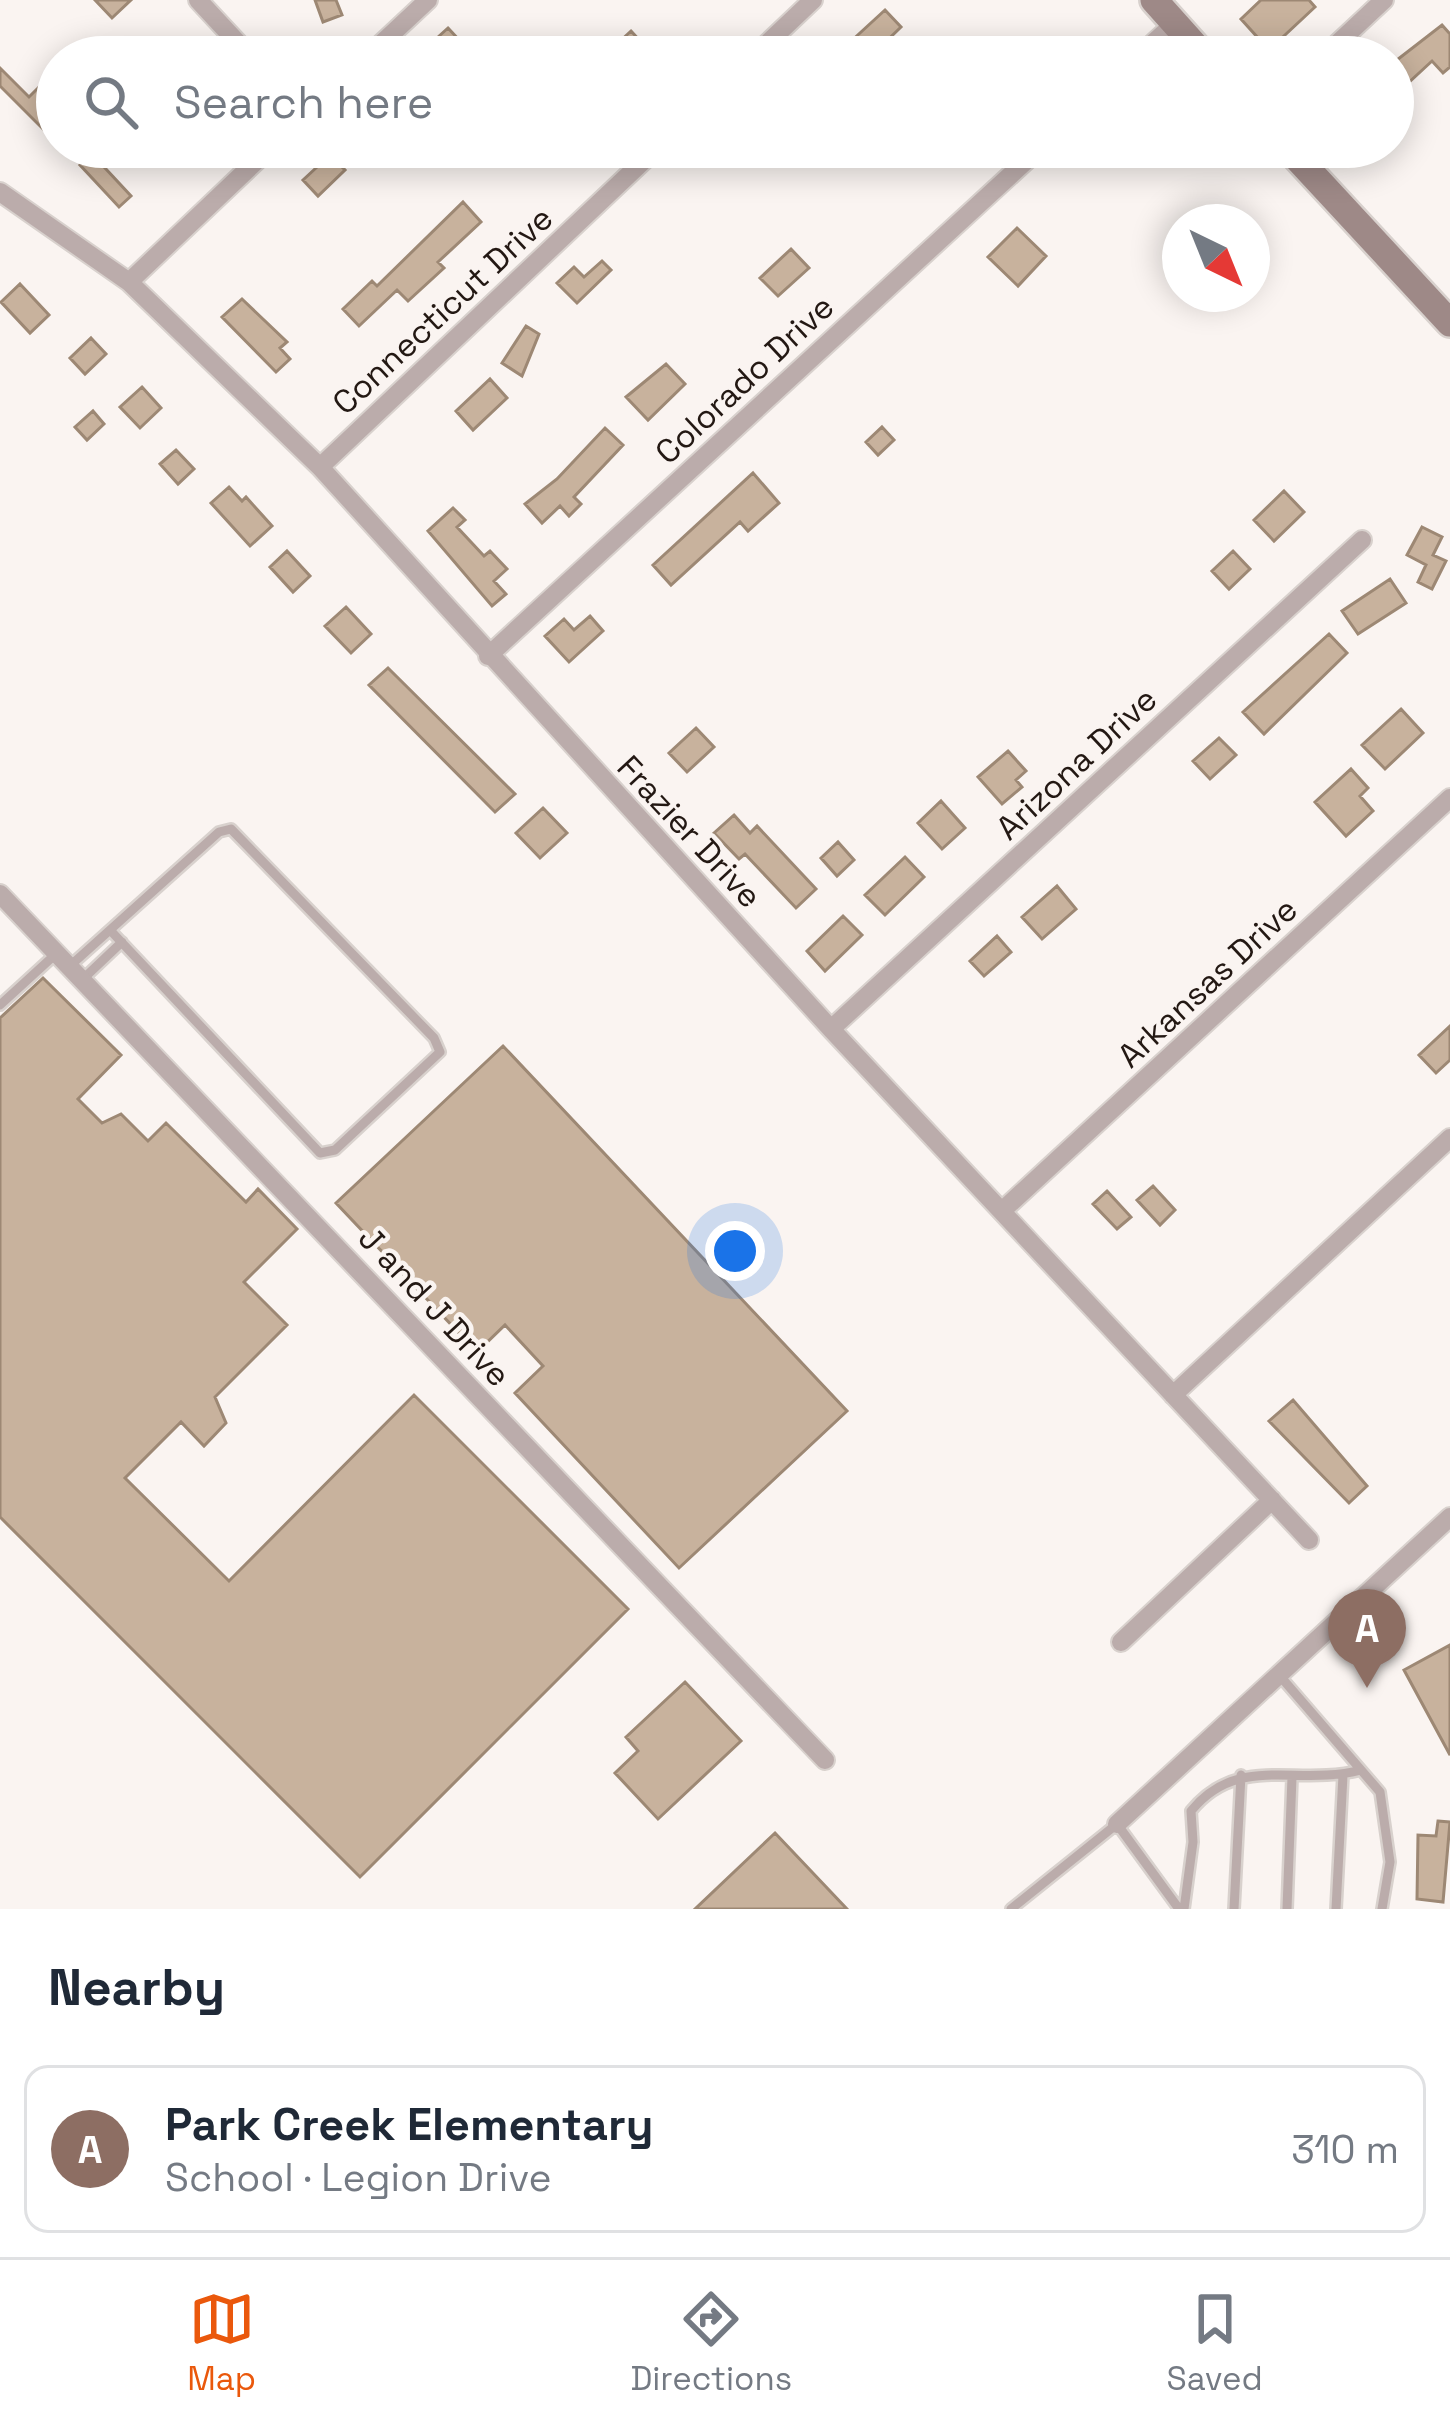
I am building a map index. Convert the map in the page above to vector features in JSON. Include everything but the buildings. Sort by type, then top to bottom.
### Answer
[{"type":"street","points":[[198,0],[231,36]]},
{"type":"street","points":[[389,36],[428,0]]},
{"type":"street","points":[[775,36],[813,0]]},
{"type":"street","points":[[1154,0],[1186,36]]},
{"type":"street","points":[[1345,36],[1384,0]]},
{"type":"street","points":[[1161,36],[1175,23]]},
{"type":"street","points":[[129,281],[249,168]]},
{"type":"street","name":"Connecticut Drive","points":[[320,467],[636,168]]},
{"type":"street","name":"Colorado Drive","points":[[488,656],[1018,168]]},
{"type":"street","points":[[1306,168],[1446,311]]},
{"type":"street","name":"Frazier Drive","points":[[0,191],[129,281],[320,467],[831,1029],[1309,1540]]},
{"type":"street","name":"Arizona Drive","points":[[831,1029],[1362,540]]},
{"type":"street","name":"Arkansas Drive","points":[[1004,1209],[1450,798]]},
{"type":"street","name":"J and J Drive","points":[[0,894],[825,1760]]},
{"type":"street","points":[[1173,1395],[1450,1138]]},
{"type":"street","points":[[1121,1642],[1272,1501]]},
{"type":"street","points":[[1117,1824],[1450,1517]]},
{"type":"lane","points":[[71,965],[219,832],[231,829],[434,1038],[440,1052],[335,1150],[320,1153],[110,930]]},
{"type":"lane","points":[[0,1006],[122,942]]},
{"type":"lane","points":[[1280,1676],[1380,1792],[1390,1862],[1382,1909]]},
{"type":"lane","points":[[1182,1909],[1193,1842],[1191,1811],[1210,1788],[1241,1775],[1292,1778],[1361,1770]]},
{"type":"lane","points":[[1234,1909],[1241,1775]]},
{"type":"lane","points":[[1336,1909],[1343,1775]]},
{"type":"lane","points":[[1287,1909],[1292,1778]]},
{"type":"lane","points":[[1011,1909],[1117,1824],[1182,1909]]},
{"type":"place","name":"Park Creek Elementary","points":[[1367,1688]]}]
